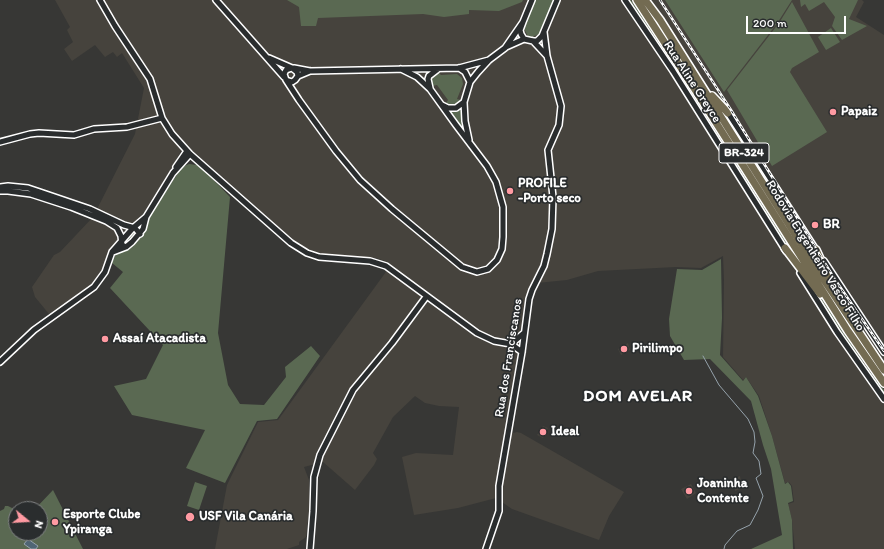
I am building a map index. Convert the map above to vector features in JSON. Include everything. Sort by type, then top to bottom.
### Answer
[{"type":"highway","name":"Rodovia Engenheiro Vasco Filho","points":[[636,0],[696,91],[853,339],[884,383]]},
{"type":"highway","name":"Rodovia Engenheiro Vasco Filho","points":[[646,0],[842,307],[884,370]]},
{"type":"highway","points":[[700,83],[728,113]]},
{"type":"highway","points":[[785,248],[853,339]]},
{"type":"highway","points":[[816,250],[842,307]]},
{"type":"highway","points":[[857,330],[884,362]]},
{"type":"main road","points":[[100,0],[115,26],[150,79],[162,118],[178,142],[199,163],[291,243],[307,253],[323,258],[360,260],[379,263],[395,272],[426,297],[483,337],[494,341],[511,344],[522,352]]},
{"type":"main road","points":[[216,0],[285,78],[336,151],[360,180],[392,210],[462,267],[477,272],[488,269],[493,265],[500,254],[503,237],[503,207],[494,179],[488,166],[430,89],[417,77],[400,69]]},
{"type":"main road","points":[[524,39],[520,30],[531,0]]},
{"type":"main road","points":[[469,141],[465,121],[464,102],[470,82],[489,60],[505,48],[524,39],[533,41],[539,39],[544,32],[554,9],[556,0]]},
{"type":"main road","points":[[554,9],[562,0]]},
{"type":"main road","name":"Rua Aline Greyce","points":[[625,0],[673,71],[837,332],[884,399]]},
{"type":"main road","points":[[505,48],[523,22]]},
{"type":"main road","name":"Rua dos Franciscanos","points":[[486,549],[499,511],[499,486],[522,352],[529,299],[544,266],[552,229],[553,197],[548,150],[559,125],[561,106],[547,56],[544,32]]},
{"type":"main road","name":"Rua dos Franciscanos","points":[[533,41],[547,56]]},
{"type":"main road","points":[[268,57],[293,68],[310,70],[459,68],[489,60]]},
{"type":"main road","points":[[293,68],[297,72],[294,91]]},
{"type":"main road","points":[[285,78],[286,70],[293,68]]},
{"type":"main road","points":[[430,89],[428,79],[429,76],[439,68]]},
{"type":"main road","points":[[459,68],[465,72],[470,82]]},
{"type":"main road","points":[[285,78],[290,82],[310,70]]},
{"type":"main road","points":[[441,105],[448,108],[456,108],[464,102]]},
{"type":"main road","points":[[728,113],[884,352]]},
{"type":"main road","points":[[0,142],[39,133],[74,135],[94,129],[132,126],[162,118]]},
{"type":"main road","points":[[178,142],[180,162]]},
{"type":"main road","points":[[0,362],[34,330],[94,287],[105,272],[112,252],[133,228],[146,217],[180,162],[188,153]]},
{"type":"main road","points":[[180,162],[188,161],[199,163]]},
{"type":"main road","points":[[0,187],[8,186],[28,188],[90,210],[136,229],[140,234]]},
{"type":"main road","points":[[0,191],[14,191],[31,194],[86,213],[114,226],[120,234],[122,245],[126,247]]},
{"type":"main road","points":[[112,252],[126,247],[140,234],[146,223],[146,217]]},
{"type":"main road","points":[[310,549],[314,477],[320,455],[352,390],[392,343],[426,297]]},
{"type":"main road","points":[[511,344],[525,332]]},
{"type":"shaded area","points":[[55,0],[862,0],[864,2],[856,17],[884,35],[884,549],[795,549],[792,520],[788,504],[794,502],[792,486],[789,482],[785,483],[759,396],[746,377],[743,380],[723,357],[723,256],[701,268],[676,267],[598,271],[567,280],[537,283],[530,300],[508,427],[513,433],[521,433],[624,492],[609,516],[599,540],[512,509],[496,498],[458,508],[414,515],[402,457],[416,453],[453,455],[459,407],[439,406],[425,403],[415,396],[393,417],[373,453],[377,459],[374,465],[355,490],[323,462],[304,467],[309,480],[309,512],[306,537],[299,542],[299,545],[287,549],[215,549],[227,485],[258,422],[278,420],[391,265],[376,258],[322,254],[305,248],[289,236],[185,144],[150,205],[111,256],[90,287],[49,314],[35,297],[32,287],[54,255],[60,252],[93,217],[135,134],[144,88],[122,53],[117,57],[113,52],[105,57],[95,45],[72,61],[64,49],[73,42],[67,30],[70,27]]},
{"type":"shaded area","name":"Pirilimpo","points":[[628,343],[630,350],[621,355],[618,349]]},
{"type":"shaded area","name":"Ideal","points":[[543,426],[548,428],[543,438],[537,435]]},
{"type":"shaded area","points":[[740,476],[742,488],[735,491],[733,479]]},
{"type":"shaded area","name":"Joaninha Contente","points":[[691,484],[696,493],[687,499],[681,489]]},
{"type":"green space","points":[[287,0],[523,0],[522,2],[499,11],[469,10],[469,14],[444,17],[423,14],[318,18],[316,26],[301,26],[299,7]]},
{"type":"green space","points":[[535,0],[554,1],[539,34],[532,37],[528,36],[524,29],[524,24]]},
{"type":"green space","points":[[627,0],[631,0],[649,27],[797,259],[785,245]]},
{"type":"green space","points":[[665,0],[792,0],[778,22],[724,92]]},
{"type":"green space","points":[[800,0],[858,0],[849,19],[867,26],[842,40],[832,26],[835,17],[824,2],[809,11],[805,4],[801,7]]},
{"type":"green space","points":[[792,2],[819,52],[792,68],[790,72],[827,132],[772,166],[727,90],[779,23]]},
{"type":"green space","points":[[831,28],[840,42],[826,50],[818,37]]},
{"type":"green space","points":[[438,72],[441,75],[457,74],[462,78],[463,84],[457,99],[461,100],[461,102],[458,105],[450,107],[445,105],[448,100],[437,85],[432,86],[431,78],[433,74]]},
{"type":"green space","points":[[461,110],[462,122],[465,133],[449,112]]},
{"type":"green space","points":[[189,164],[197,165],[204,170],[230,197],[218,333],[228,385],[240,404],[264,405],[286,377],[285,367],[311,346],[320,356],[277,419],[257,421],[225,483],[186,468],[205,430],[132,415],[114,386],[146,379],[163,345],[110,288],[123,272],[112,263],[117,252],[153,211],[182,167]]},
{"type":"green space","points":[[721,259],[722,318],[720,355],[743,381],[746,377],[758,396],[772,436],[785,484],[788,482],[791,486],[793,501],[788,503],[792,520],[793,549],[751,549],[782,535],[771,469],[751,401],[710,359],[684,360],[670,336],[669,319],[677,269],[702,270]]},
{"type":"green space","points":[[799,267],[810,281],[865,365],[884,390],[884,395],[862,366]]},
{"type":"green space","points":[[195,482],[207,486],[199,510],[187,506]]},
{"type":"green space","name":"Esporte Clube Ypiranga","points":[[53,490],[83,549],[0,549],[0,511],[4,509],[5,506],[8,506],[8,541],[48,541],[48,501],[43,501]]},
{"type":"water","points":[[26,541],[31,541],[38,546],[36,549],[31,549],[24,544]]},
{"type":"waterway","points":[[703,356],[719,385],[748,419],[754,432],[755,442],[753,453],[759,461],[761,474],[756,478],[763,496],[758,510],[750,525],[737,531],[725,545],[724,549]]},
{"type":"railway","points":[[660,0],[731,110],[834,278],[884,351]]},
{"type":"place","name":"Papaiz","points":[[833,112]]},
{"type":"place","name":"PROFILE -Porto seco","points":[[510,191]]},
{"type":"place","name":"BR","points":[[815,225]]},
{"type":"place","name":"Assaí Atacadista","points":[[105,339]]},
{"type":"place","name":"Pirilimpo","points":[[624,349]]},
{"type":"place","name":"Ideal","points":[[543,432]]},
{"type":"place","name":"Joaninha Contente","points":[[689,491]]},
{"type":"place","name":"USF Vila Canária","points":[[190,517]]},
{"type":"place","name":"Esporte Clube Ypiranga","points":[[55,522]]},
{"type":"district","name":"DOM AVELAR","points":[[638,397]]}]
